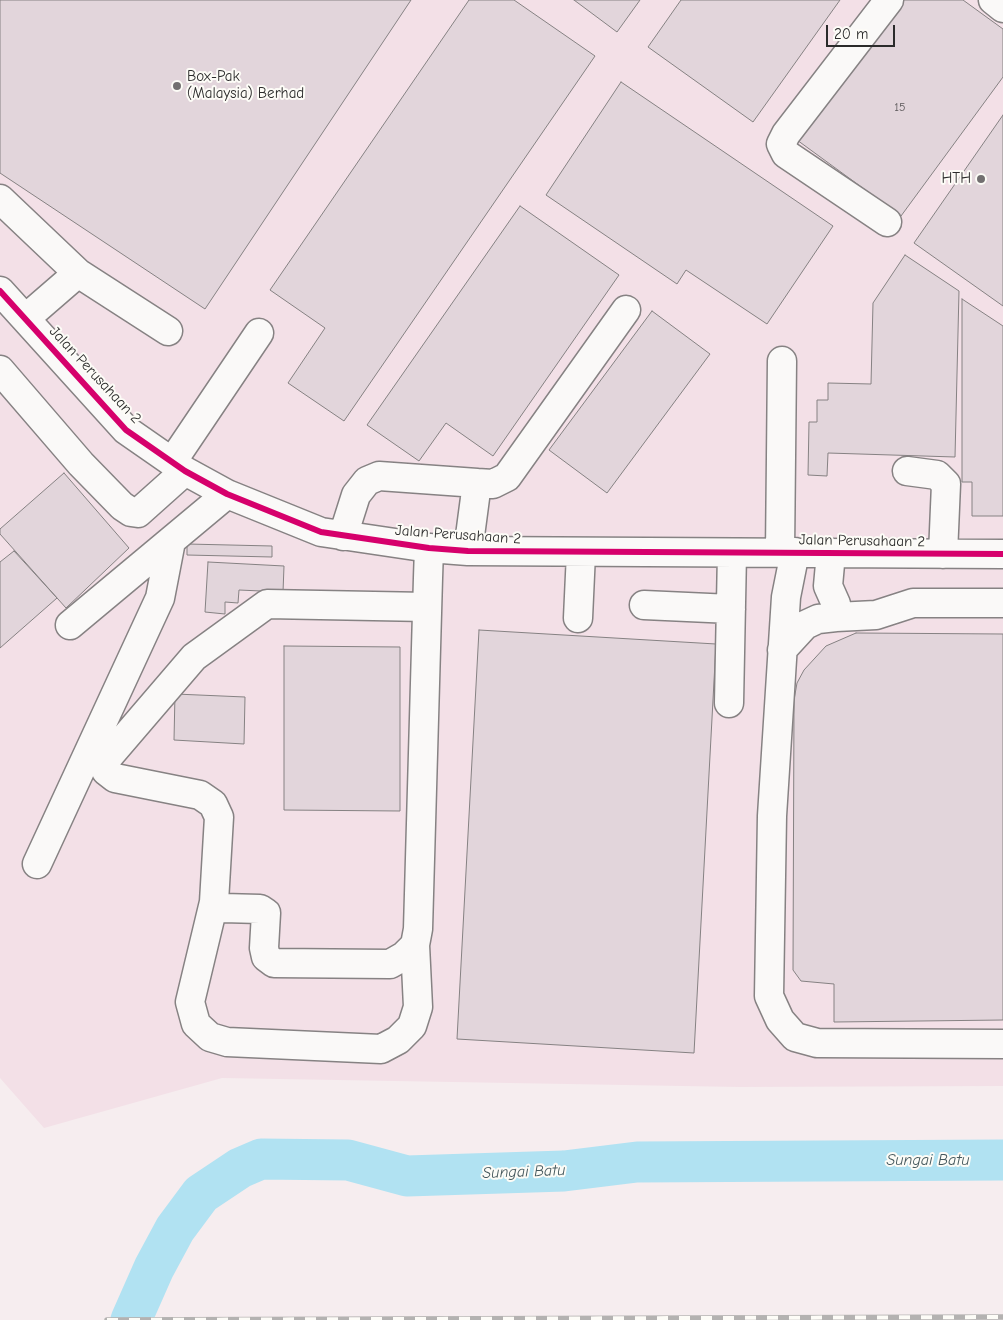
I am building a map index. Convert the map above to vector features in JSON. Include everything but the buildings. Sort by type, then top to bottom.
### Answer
[{"type":"street","points":[[887,222],[786,154],[781,144],[786,134],[889,0]]},
{"type":"street","points":[[993,0],[1003,8]]},
{"type":"street","points":[[0,199],[78,273],[168,331]]},
{"type":"street","points":[[26,318],[78,273]]},
{"type":"street","name":"Jalan Perusahaan 2","points":[[0,291],[126,430],[178,467],[227,494],[321,532],[428,548],[468,551],[1003,554]]},
{"type":"street","points":[[342,536],[356,495],[367,481],[379,476],[493,484],[506,477],[626,310]]},
{"type":"street","points":[[0,370],[81,464],[122,506],[131,512],[138,513],[178,467],[259,332]]},
{"type":"street","points":[[782,361],[788,552],[772,816],[769,996],[780,1020],[795,1037],[817,1043],[1003,1044]]},
{"type":"street","points":[[907,471],[937,474],[946,484],[943,554]]},
{"type":"street","points":[[468,551],[477,483]]},
{"type":"street","points":[[70,625],[227,494]]},
{"type":"street","points":[[36,864],[160,598],[171,541]]},
{"type":"street","points":[[427,607],[267,604],[194,656],[104,762],[106,771],[115,778],[200,795],[213,804],[219,817],[214,902],[190,1002],[196,1024],[210,1037],[227,1042],[381,1049],[398,1040],[412,1026],[418,1007],[415,945],[418,929],[427,607],[428,548]]},
{"type":"street","points":[[578,618],[581,553]]},
{"type":"street","points":[[729,703],[732,553]]},
{"type":"street","points":[[836,611],[828,586],[840,553]]},
{"type":"street","points":[[782,650],[805,625],[836,611],[876,615],[913,603],[1003,602]]},
{"type":"street","points":[[644,604],[731,609]]},
{"type":"street","points":[[214,902],[223,908],[260,908],[266,913],[264,948],[266,957],[274,962],[390,964],[404,956],[415,945]]},
{"type":"shaded area","points":[[0,0],[1003,0],[1003,1086],[740,1087],[222,1078],[44,1128],[0,1078]]},
{"type":"waterway","name":"Sungai Batu","points":[[131,1320],[154,1268],[175,1229],[201,1194],[240,1168],[261,1159],[348,1160],[407,1176],[564,1171],[637,1162],[1003,1160]]},
{"type":"railway","points":[[107,1320],[1003,1317]]},
{"type":"cycle path","points":[[0,291],[126,430],[185,471],[227,494],[321,532],[429,548],[468,551],[1003,554]]},
{"type":"place","name":"Box-Pak (Malaysia) Berhad","points":[[177,86]]},
{"type":"place","name":"HTH","points":[[981,179]]}]
